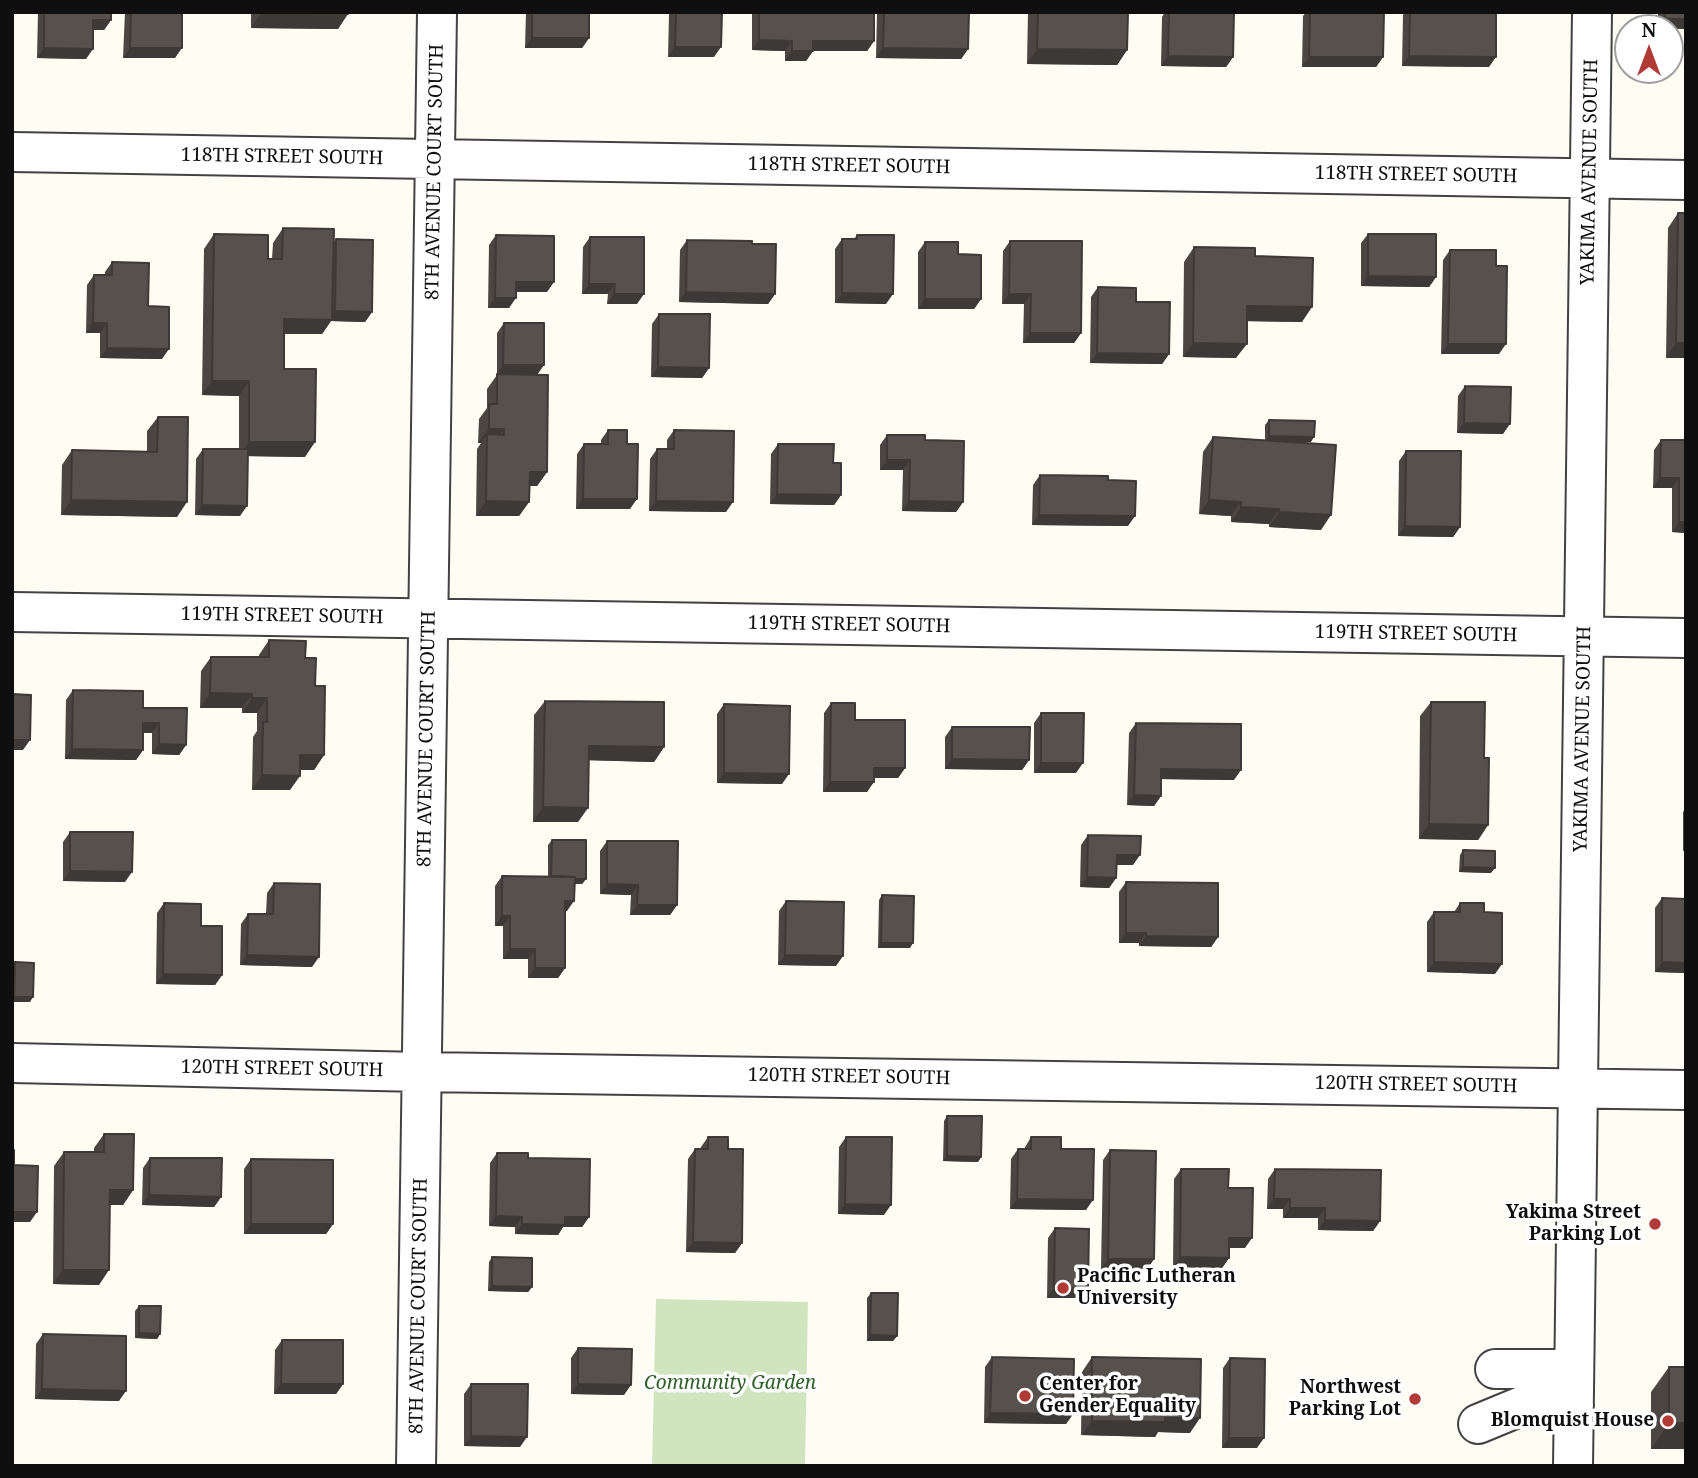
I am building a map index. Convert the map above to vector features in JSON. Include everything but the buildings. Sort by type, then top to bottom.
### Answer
[{"type":"street","name":"8TH AVENUE COURT SOUTH","points":[[416,1466],[437,12]]},
{"type":"street","name":"YAKIMA AVENUE SOUTH","points":[[1573,1466],[1592,12]]},
{"type":"street","name":"118TH STREET SOUTH","points":[[12,152],[1686,180]]},
{"type":"street","name":"119TH STREET SOUTH","points":[[12,612],[1686,638]]},
{"type":"street","name":"120TH STREET SOUTH","points":[[12,1063],[422,1072],[1686,1090]]},
{"type":"street","points":[[1495,1369],[1574,1387]]},
{"type":"street","points":[[1478,1424],[1574,1387]]},
{"type":"green space","name":"Community Garden","points":[[656,1299],[808,1302],[805,1466],[652,1466]]},
{"type":"place","name":"Yakima Street Parking Lot","points":[[1655,1224]]},
{"type":"place","name":"Pacific Lutheran University","points":[[1063,1288]]},
{"type":"place","name":"Center for Gender Equality","points":[[1025,1396]]},
{"type":"place","name":"Northwest Parking Lot","points":[[1415,1399]]},
{"type":"place","name":"Blomquist House","points":[[1668,1421]]}]
